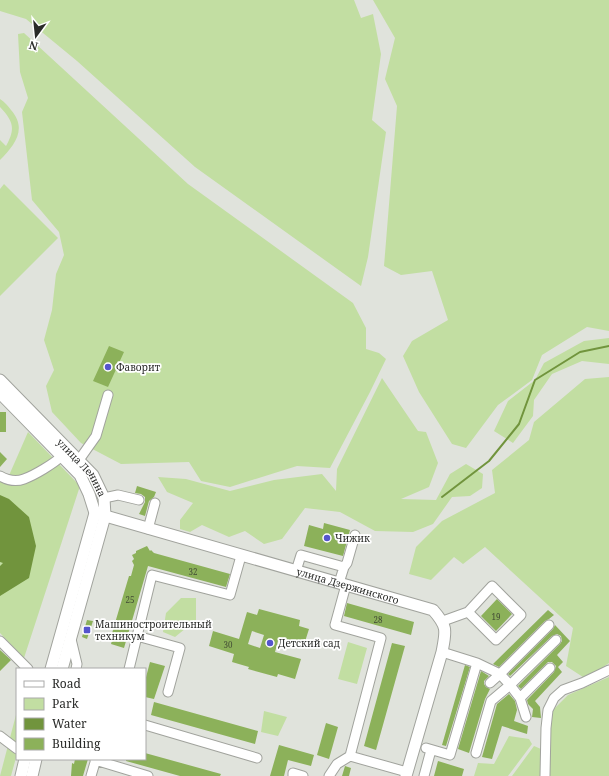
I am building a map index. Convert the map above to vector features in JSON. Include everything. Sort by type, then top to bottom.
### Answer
[{"type":"main road","name":"улица Ленина","points":[[0,380],[93,475],[104,498],[71,638],[62,668]]},
{"type":"main road","name":"улица Ленина","points":[[0,393],[80,475],[100,515],[51,668]]},
{"type":"main road","name":"улица Дзержинского","points":[[100,515],[296,572],[423,606],[433,610],[443,621]]},
{"type":"main road","points":[[406,774],[442,652],[446,632],[443,621]]},
{"type":"main road","points":[[21,776],[26,760]]},
{"type":"main road","points":[[32,776],[36,760]]},
{"type":"street","points":[[78,460],[96,436],[108,395]]},
{"type":"street","points":[[0,476],[7,480],[24,479],[56,462],[62,456]]},
{"type":"street","points":[[104,498],[118,495],[139,500]]},
{"type":"street","points":[[148,529],[155,504]]},
{"type":"street","points":[[329,776],[337,764],[350,756],[381,638],[335,625],[344,567],[347,563],[355,535]]},
{"type":"street","points":[[296,572],[301,555],[344,567]]},
{"type":"street","points":[[129,668],[152,575],[230,595],[241,556]]},
{"type":"street","points":[[443,621],[468,612],[492,586],[521,615],[496,640],[468,612]]},
{"type":"street","points":[[490,683],[549,625]]},
{"type":"street","points":[[137,636],[180,648],[168,692]]},
{"type":"street","points":[[71,638],[77,664],[76,668]]},
{"type":"street","points":[[476,753],[491,701],[510,685],[556,640]]},
{"type":"street","points":[[0,641],[27,668]]},
{"type":"street","points":[[442,652],[477,663],[500,674],[520,698],[526,717]]},
{"type":"street","points":[[424,776],[428,749],[450,755],[477,663]]},
{"type":"street","points":[[520,698],[550,668]]},
{"type":"street","points":[[545,776],[548,710],[554,698],[563,690],[609,670]]},
{"type":"street","points":[[146,725],[257,758]]},
{"type":"street","points":[[0,736],[16,748]]},
{"type":"street","points":[[350,756],[406,774]]},
{"type":"street","points":[[91,776],[96,760],[148,776]]},
{"type":"street","points":[[293,776],[294,773],[303,776]]},
{"type":"green space","points":[[0,0],[354,0],[361,18],[373,14],[381,54],[372,120],[386,132],[368,257],[361,286],[195,167],[77,61],[26,19],[0,11]]},
{"type":"green space","points":[[373,0],[609,0],[609,331],[587,327],[542,355],[532,380],[498,405],[466,448],[452,444],[419,392],[403,356],[412,341],[448,320],[432,271],[401,275],[384,266],[397,106],[385,79],[395,38]]},
{"type":"green space","points":[[24,33],[188,184],[353,303],[366,328],[366,349],[379,353],[386,359],[330,468],[297,466],[230,487],[201,481],[189,462],[121,464],[81,443],[52,412],[46,386],[54,370],[44,340],[52,310],[56,274],[64,255],[59,232],[32,200],[22,112],[28,98],[20,72],[18,34]]},
{"type":"green space","points":[[0,99],[8,106],[16,117],[19,130],[14,143],[0,160],[0,140],[6,146],[11,134],[12,125],[8,116],[0,107]]},
{"type":"green space","points":[[4,184],[58,238],[0,296],[0,189]]},
{"type":"green space","points":[[609,338],[609,364],[582,361],[552,374],[534,400],[533,416],[513,443],[494,431],[508,401],[535,380],[544,363],[584,341]]},
{"type":"green space","points":[[609,377],[609,663],[586,679],[566,666],[573,628],[485,547],[463,564],[454,557],[431,580],[409,574],[416,547],[442,521],[495,493],[492,470],[529,440],[534,422],[585,379]]},
{"type":"green space","points":[[382,378],[418,431],[426,432],[438,463],[429,487],[401,499],[436,500],[450,474],[466,464],[483,474],[482,488],[470,496],[452,497],[433,524],[413,532],[375,531],[340,512],[305,508],[282,539],[264,544],[245,531],[229,537],[202,525],[190,532],[180,529],[180,520],[193,503],[167,492],[158,477],[186,479],[230,491],[274,480],[322,474],[336,491],[337,469]]},
{"type":"green space","points":[[28,432],[80,486],[24,658],[0,633],[0,475],[7,480]]},
{"type":"green space","points":[[181,598],[196,598],[196,620],[175,637],[163,632],[166,613]]},
{"type":"green space","points":[[348,642],[367,648],[357,684],[338,679]]},
{"type":"green space","points":[[609,677],[609,776],[512,776],[534,746],[541,749],[551,742],[551,712],[568,695]]},
{"type":"green space","points":[[264,711],[287,717],[278,736],[261,732]]},
{"type":"green space","points":[[16,715],[16,758],[11,776],[0,776]]},
{"type":"green space","points":[[509,736],[529,739],[532,744],[508,776],[474,776],[478,763],[494,764]]},
{"type":"water","points":[[0,495],[9,499],[29,517],[36,546],[29,578],[0,596],[0,566],[3,563],[0,562]]},
{"type":"building","name":"Фаворит","points":[[109,346],[124,352],[108,387],[93,381]]},
{"type":"building","points":[[0,412],[6,412],[6,432],[0,432]]},
{"type":"building","points":[[0,452],[7,459],[0,467]]},
{"type":"building","points":[[137,486],[156,492],[154,497],[149,501],[145,516],[139,514],[145,502],[145,497],[141,494],[135,493]]},
{"type":"building","name":"Чижик","points":[[324,523],[350,530],[343,556],[304,546],[309,525],[323,529]]},
{"type":"building","points":[[147,546],[150,551],[151,550],[154,553],[230,574],[226,587],[148,566],[124,648],[111,644],[113,637],[111,637],[129,576],[131,576],[134,565],[132,555],[136,553],[136,551]]},
{"type":"building","points":[[497,599],[512,614],[496,631],[481,616]]},
{"type":"building","points":[[347,603],[414,622],[411,635],[344,616]]},
{"type":"building","points":[[259,609],[300,620],[299,626],[309,629],[303,648],[294,645],[295,642],[279,637],[275,652],[301,659],[295,679],[278,674],[277,677],[248,669],[249,667],[232,662],[234,654],[209,646],[213,631],[239,639],[247,612],[257,615]],"holes":[[[252,631],[264,635],[260,648],[248,644]]]},
{"type":"building","points":[[548,610],[554,615],[545,621],[499,667],[493,664]]},
{"type":"building","points":[[87,620],[93,621],[87,639],[82,637]]},
{"type":"building","points":[[555,625],[570,641],[557,655],[563,662],[558,667],[562,672],[535,701],[540,707],[541,718],[532,717],[533,709],[528,704],[527,700],[554,672],[556,666],[552,662],[548,662],[521,689],[518,686],[560,644],[562,641],[561,636],[557,634],[552,636],[510,676],[508,674],[553,629]]},
{"type":"building","points":[[392,643],[405,646],[376,750],[364,746]]},
{"type":"building","points":[[0,650],[11,660],[0,671]]},
{"type":"building","points":[[150,662],[165,666],[154,699],[146,697],[146,677]]},
{"type":"building","points":[[465,665],[470,667],[446,746],[442,745]]},
{"type":"building","points":[[481,671],[489,676],[484,681],[484,684],[490,689],[485,699],[469,753],[458,749]]},
{"type":"building","points":[[509,694],[515,701],[517,710],[514,721],[528,726],[527,734],[502,726],[492,759],[482,757],[497,704]]},
{"type":"building","points":[[154,702],[258,731],[255,744],[151,715]]},
{"type":"building","points":[[326,723],[338,727],[329,759],[317,755]]},
{"type":"building","points":[[279,745],[314,755],[311,766],[288,760],[284,776],[270,776]]},
{"type":"building","points":[[146,753],[221,774],[220,776],[180,776],[126,761],[146,760]]},
{"type":"building","points":[[75,760],[88,760],[83,776],[71,776],[72,763],[74,764]]},
{"type":"building","points":[[438,761],[464,769],[462,776],[434,776]]},
{"type":"building","points":[[345,766],[351,768],[349,776],[342,776]]},
{"type":"waterway","points":[[442,497],[489,461],[519,424],[535,380],[580,352],[609,346]]},
{"type":"place","name":"Фаворит","points":[[108,367]]},
{"type":"place","name":"Чижик","points":[[327,538]]},
{"type":"place","name":"Машиностроительный техникум","points":[[87,630]]},
{"type":"place","name":"Детский сад","points":[[270,643]]}]
